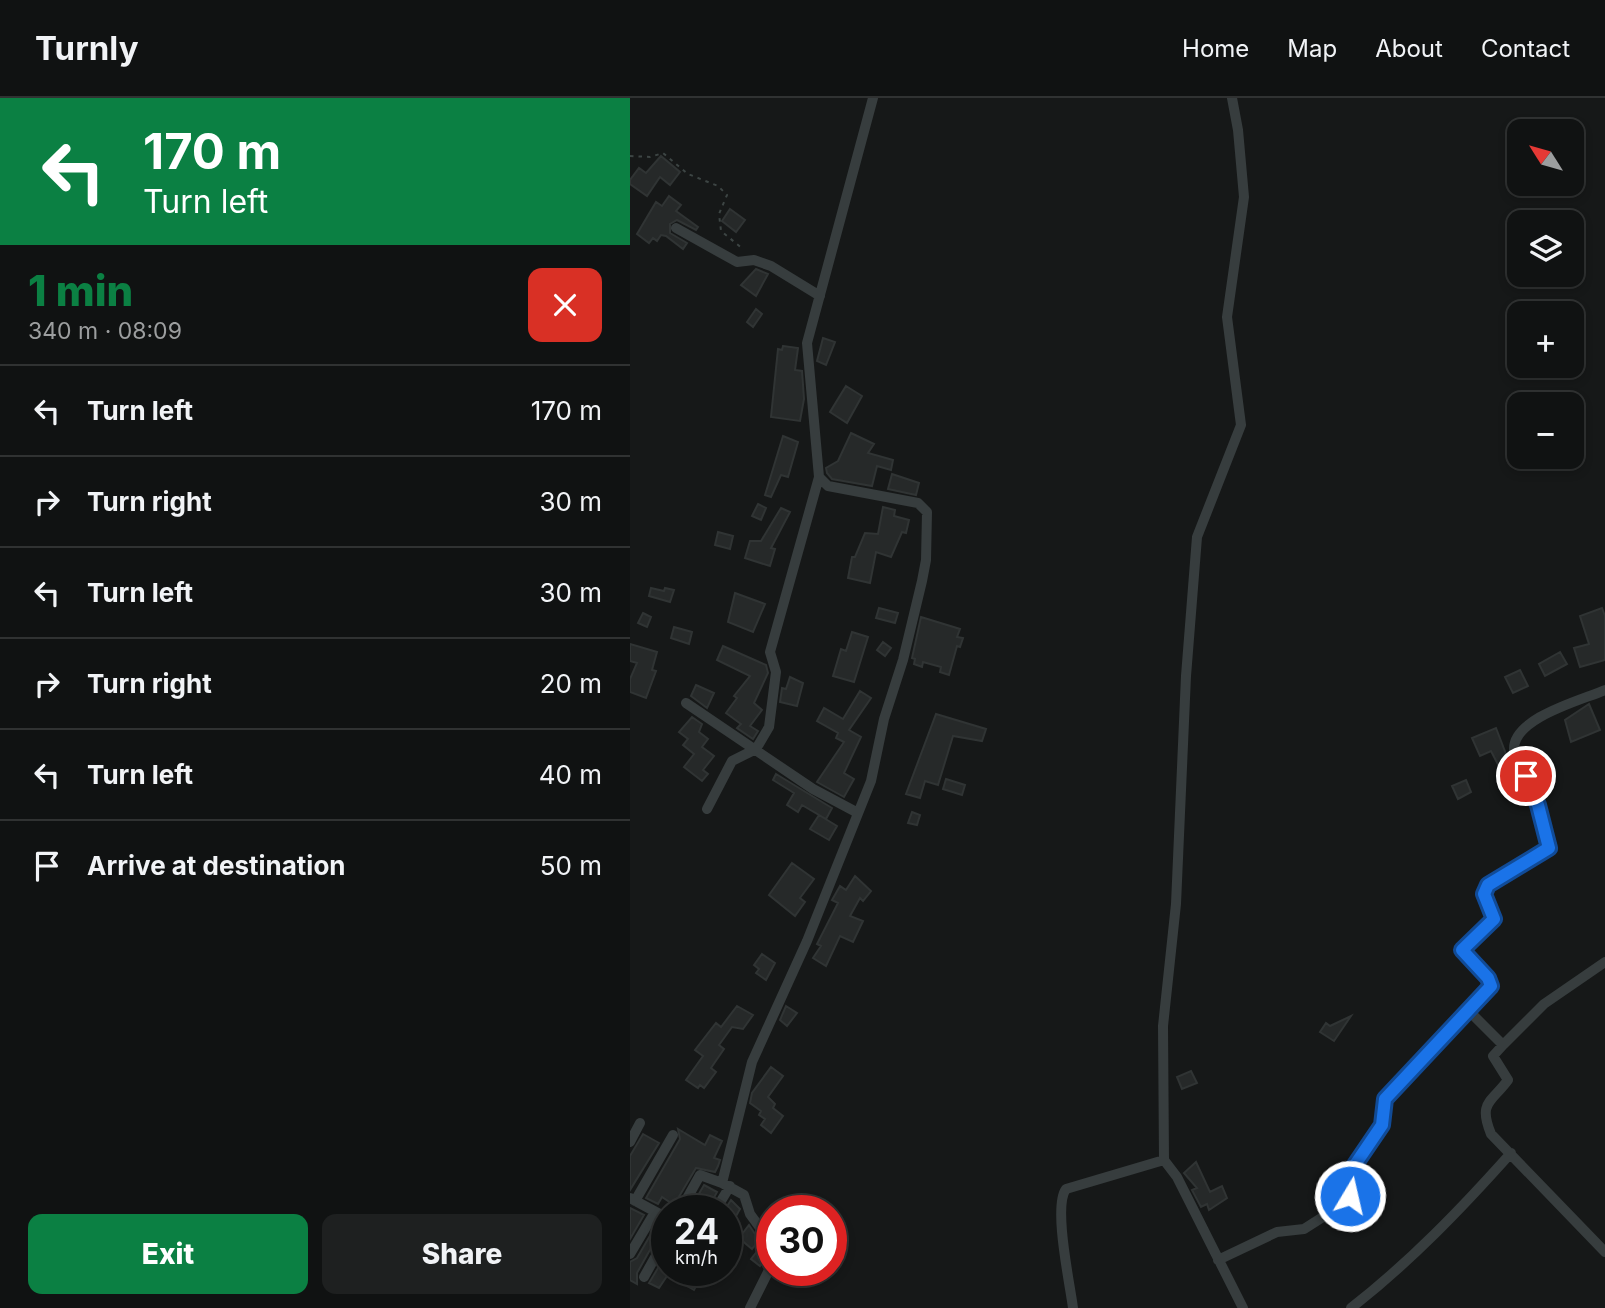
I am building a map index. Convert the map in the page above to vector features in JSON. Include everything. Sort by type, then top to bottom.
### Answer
[{"type":"street","points":[[707,809],[732,761],[756,749],[769,727],[775,672],[770,652],[819,477],[807,343],[873,98]]},
{"type":"street","points":[[1232,98],[1238,130],[1244,197],[1227,317],[1241,425],[1197,537],[1186,676],[1175,904],[1163,1026],[1164,1160],[1177,1177],[1243,1308]]},
{"type":"street","points":[[676,228],[737,262],[751,261],[771,266],[820,296]]},
{"type":"street","points":[[722,1195],[752,1062],[807,941],[871,781],[884,719],[903,660],[926,560],[927,512],[918,503],[828,486],[819,477]]},
{"type":"street","points":[[1218,1260],[1277,1233],[1304,1229],[1348,1201],[1348,1175],[1382,1125],[1385,1099],[1491,986],[1488,978],[1462,953],[1494,919],[1485,890],[1549,848],[1538,805],[1516,758],[1517,739],[1527,726],[1546,713],[1605,690]]},
{"type":"street","points":[[686,703],[813,789],[858,813]]},
{"type":"street","points":[[1605,962],[1544,1004],[1493,1056],[1508,1080],[1485,1105],[1484,1113],[1491,1134],[1605,1252]]},
{"type":"street","points":[[1467,1009],[1503,1045]]},
{"type":"street","points":[[630,1142],[640,1123]]},
{"type":"street","points":[[651,1210],[633,1199],[673,1135]]},
{"type":"street","points":[[1351,1308],[1402,1268],[1478,1191],[1511,1153]]},
{"type":"street","points":[[1073,1308],[1061,1212],[1066,1189],[1164,1160]]},
{"type":"street","points":[[689,1195],[700,1175],[726,1184],[744,1195],[750,1214],[756,1222]]},
{"type":"street","points":[[630,1254],[651,1217]]},
{"type":"street","points":[[644,1277],[651,1265]]},
{"type":"street","points":[[750,1308],[761,1286]]},
{"type":"path","points":[[630,156],[650,157],[663,153],[688,174],[718,186],[727,195],[719,214],[721,230],[742,247],[751,261]]},
{"type":"building","points":[[661,156],[680,172],[670,185],[660,177],[647,196],[630,184],[630,180],[639,168],[646,173]]},
{"type":"building","points":[[669,196],[681,205],[676,211],[698,227],[696,230],[677,220],[670,224],[670,233],[687,243],[683,249],[666,236],[661,235],[657,241],[653,238],[649,243],[637,234],[656,202],[662,206]]},
{"type":"building","points":[[730,209],[745,220],[736,232],[722,221]]},
{"type":"building","points":[[756,269],[768,274],[756,296],[741,285]]},
{"type":"building","points":[[756,309],[762,314],[753,327],[747,322]]},
{"type":"building","points":[[823,338],[835,342],[826,365],[817,361]]},
{"type":"building","points":[[783,346],[798,348],[795,370],[802,371],[804,399],[800,421],[771,417],[778,349],[782,350]]},
{"type":"building","points":[[846,386],[862,396],[847,423],[830,412]]},
{"type":"building","points":[[851,433],[874,444],[868,453],[893,460],[891,470],[877,466],[872,486],[832,479],[827,473],[826,468],[838,461]]},
{"type":"building","points":[[783,436],[798,442],[788,477],[781,475],[771,497],[765,495]]},
{"type":"building","points":[[892,474],[919,483],[916,495],[888,489]]},
{"type":"building","points":[[758,504],[766,508],[761,520],[752,516]]},
{"type":"building","points":[[883,507],[895,510],[894,516],[909,520],[906,533],[902,532],[891,557],[876,552],[870,583],[848,578],[852,557],[855,557],[865,533],[878,534]]},
{"type":"building","points":[[781,508],[790,512],[771,548],[775,549],[770,566],[745,558],[750,541],[761,541]]},
{"type":"building","points":[[718,532],[733,536],[730,549],[715,545]]},
{"type":"building","points":[[651,588],[674,590],[670,602],[649,596]]},
{"type":"building","points":[[735,593],[765,604],[753,632],[728,622]]},
{"type":"building","points":[[879,608],[898,613],[895,623],[876,618]]},
{"type":"building","points":[[1602,608],[1605,616],[1605,660],[1580,667],[1574,648],[1589,644],[1580,616]]},
{"type":"building","points":[[643,613],[651,617],[647,627],[638,623]]},
{"type":"building","points":[[921,617],[960,629],[957,637],[963,638],[960,647],[957,646],[949,675],[940,672],[941,667],[923,662],[922,667],[914,664],[915,659],[912,658]]},
{"type":"building","points":[[674,627],[692,632],[689,644],[671,638]]},
{"type":"building","points":[[852,632],[868,637],[854,682],[833,676],[841,649],[846,651]]},
{"type":"building","points":[[883,642],[891,648],[885,656],[877,650]]},
{"type":"building","points":[[630,644],[657,652],[652,670],[656,671],[646,698],[630,692],[630,679],[637,663],[630,661]]},
{"type":"building","points":[[723,646],[766,665],[768,673],[754,703],[762,710],[750,726],[758,731],[753,739],[737,728],[741,724],[726,713],[737,698],[734,696],[750,676],[717,660]]},
{"type":"building","points":[[1560,652],[1567,664],[1545,676],[1539,664]]},
{"type":"building","points":[[1520,670],[1528,686],[1513,693],[1505,677]]},
{"type":"building","points":[[790,677],[803,683],[797,706],[780,702],[782,688],[786,689]]},
{"type":"building","points":[[696,685],[714,693],[707,708],[691,696]]},
{"type":"building","points":[[860,691],[871,698],[849,730],[861,737],[844,773],[854,779],[844,797],[817,782],[844,742],[836,738],[838,733],[817,721],[824,708],[843,719]]},
{"type":"building","points":[[1589,704],[1600,730],[1571,742],[1565,720]]},
{"type":"building","points":[[936,714],[986,729],[982,741],[953,736],[938,785],[925,781],[920,798],[906,794]]},
{"type":"building","points":[[692,717],[702,724],[699,732],[708,739],[702,747],[714,756],[703,770],[708,774],[702,781],[684,767],[694,754],[683,745],[688,739],[679,732]]},
{"type":"building","points":[[1496,728],[1516,780],[1508,784],[1491,751],[1480,756],[1472,738]]},
{"type":"building","points":[[776,774],[832,808],[826,819],[802,805],[798,812],[787,805],[794,793],[773,780]]},
{"type":"building","points":[[946,779],[965,785],[962,795],[943,789]]},
{"type":"building","points":[[1466,780],[1471,792],[1458,799],[1452,786]]},
{"type":"building","points":[[912,812],[920,815],[917,825],[908,823]]},
{"type":"building","points":[[819,815],[837,826],[829,840],[810,829]]},
{"type":"building","points":[[792,863],[814,879],[800,898],[805,902],[795,916],[769,895]]},
{"type":"building","points":[[855,876],[871,891],[863,901],[860,898],[850,916],[863,921],[853,942],[840,936],[826,966],[813,958],[821,946],[817,944],[838,903],[832,900],[840,886],[846,890]]},
{"type":"building","points":[[762,954],[775,963],[766,980],[756,973],[759,969],[754,965]]},
{"type":"building","points":[[737,1006],[753,1015],[743,1029],[732,1027],[719,1045],[724,1049],[711,1068],[716,1072],[704,1088],[700,1085],[698,1088],[686,1080],[703,1056],[695,1050],[716,1023],[721,1027]]},
{"type":"building","points":[[786,1006],[797,1013],[787,1026],[780,1020]]},
{"type":"building","points":[[1351,1016],[1334,1041],[1320,1032],[1326,1023],[1330,1026]]},
{"type":"building","points":[[771,1067],[783,1076],[768,1097],[775,1104],[773,1108],[783,1116],[771,1133],[761,1125],[765,1119],[759,1115],[761,1111],[750,1103],[752,1093]]},
{"type":"building","points":[[1191,1071],[1197,1083],[1182,1089],[1177,1077]]},
{"type":"building","points":[[678,1129],[705,1145],[710,1135],[722,1141],[714,1158],[720,1160],[715,1172],[696,1168],[680,1195],[651,1195],[651,1200],[646,1198],[680,1139]]},
{"type":"building","points":[[643,1134],[659,1143],[630,1190],[630,1156]]},
{"type":"building","points":[[1196,1162],[1210,1192],[1222,1186],[1227,1198],[1209,1210],[1207,1204],[1201,1207],[1192,1190],[1197,1188],[1184,1173]]},
{"type":"building","points":[[704,1185],[717,1192],[715,1195],[698,1195]]},
{"type":"building","points":[[630,1208],[644,1215],[630,1239]]},
{"type":"building","points":[[749,1225],[756,1236],[756,1244],[752,1249],[742,1241],[742,1234]]},
{"type":"building","points":[[651,1234],[651,1248],[637,1273],[637,1284],[630,1280],[630,1262],[637,1258]]},
{"type":"route","points":[[1350,1196],[1346,1182],[1348,1175],[1382,1125],[1385,1099],[1491,986],[1488,978],[1462,953],[1494,919],[1484,894],[1485,890],[1488,885],[1549,848],[1538,805],[1526,776]]}]
